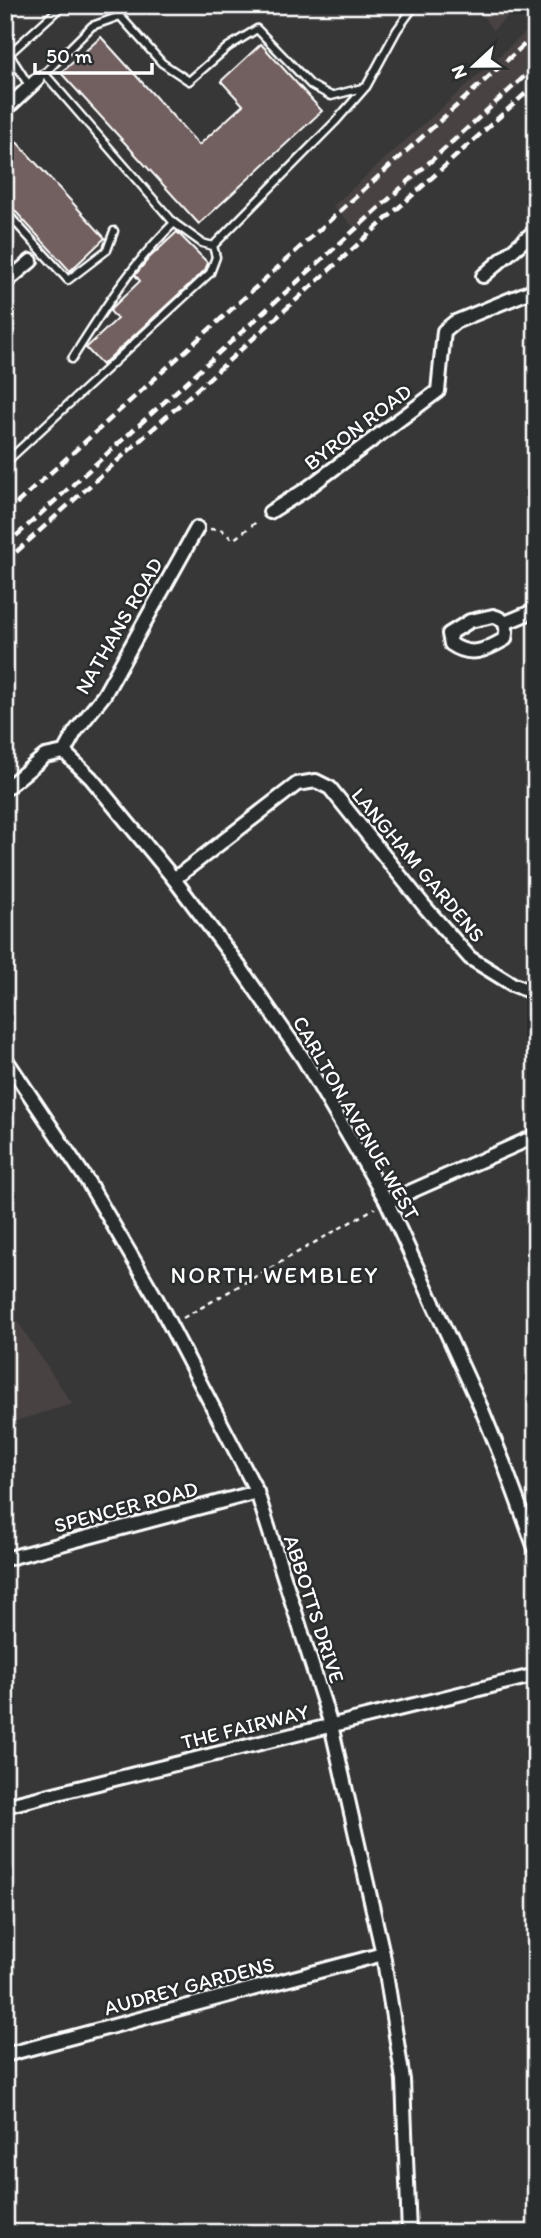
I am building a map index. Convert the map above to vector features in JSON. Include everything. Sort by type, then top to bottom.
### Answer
[{"type":"street","points":[[5,110],[37,80]]},
{"type":"street","points":[[483,276],[536,230]]},
{"type":"street","points":[[5,283],[32,261]]},
{"type":"street","name":"BYRON ROAD","points":[[270,512],[305,490],[438,391],[444,331],[455,322],[536,289]]},
{"type":"street","name":"NATHANS ROAD","points":[[64,752],[75,732],[104,695],[197,528]]},
{"type":"street","points":[[505,623],[536,610]]},
{"type":"street","points":[[5,789],[45,756],[64,752]]},
{"type":"street","name":"CARLTON AVENUE WEST","points":[[64,752],[91,778],[174,879],[303,1058],[387,1202],[482,1410],[536,1551]]},
{"type":"street","name":"LANGHAM GARDENS","points":[[174,879],[297,784],[316,781],[330,788],[425,907],[470,958],[512,984],[536,994]]},
{"type":"street","name":"ABBOTTS DRIVE","points":[[5,1058],[89,1182],[171,1324],[257,1492],[331,1725],[383,1954],[403,2080],[409,2233]]},
{"type":"street","points":[[387,1202],[536,1136]]},
{"type":"street","name":"SPENCER ROAD","points":[[5,1559],[257,1492]]},
{"type":"street","name":"THE FAIRWAY","points":[[5,1807],[536,1675]]},
{"type":"street","name":"AUDREY GARDENS","points":[[5,2055],[383,1954]]},
{"type":"lane","points":[[63,5],[7,51],[174,223],[202,243],[213,246]]},
{"type":"lane","points":[[213,246],[366,87],[397,30],[415,5]]},
{"type":"lane","points":[[37,80],[93,26],[120,16],[162,63],[189,81],[228,47],[257,29],[311,85],[331,96],[366,87]]},
{"type":"lane","points":[[5,211],[68,280],[107,250],[114,231]]},
{"type":"lane","points":[[72,359],[123,279],[174,223]]},
{"type":"lane","points":[[5,463],[210,273],[216,257],[213,246]]},
{"type":"path","points":[[219,530],[233,540],[270,512]]},
{"type":"path","points":[[171,1324],[387,1202]]},
{"type":"shaded area","points":[[475,5],[520,5],[493,30]]},
{"type":"shaded area","points":[[536,23],[536,70],[358,231],[333,206]]},
{"type":"shaded area","points":[[5,1303],[72,1404],[5,1424]]},
{"type":"building","points":[[101,37],[199,145],[243,105],[221,81],[261,44],[322,111],[199,224],[61,73]]},
{"type":"building","points":[[13,138],[105,238],[70,271],[5,200],[5,145]]},
{"type":"building","points":[[177,232],[208,263],[205,270],[102,365],[86,348],[117,319],[110,311],[140,281],[135,275]]},
{"type":"railway","points":[[5,514],[536,34]]},
{"type":"railway","points":[[5,546],[536,66]]},
{"type":"railway","points":[[5,562],[536,84]]},
{"type":"district","name":"NORTH WEMBLEY","points":[[275,1275]]}]
